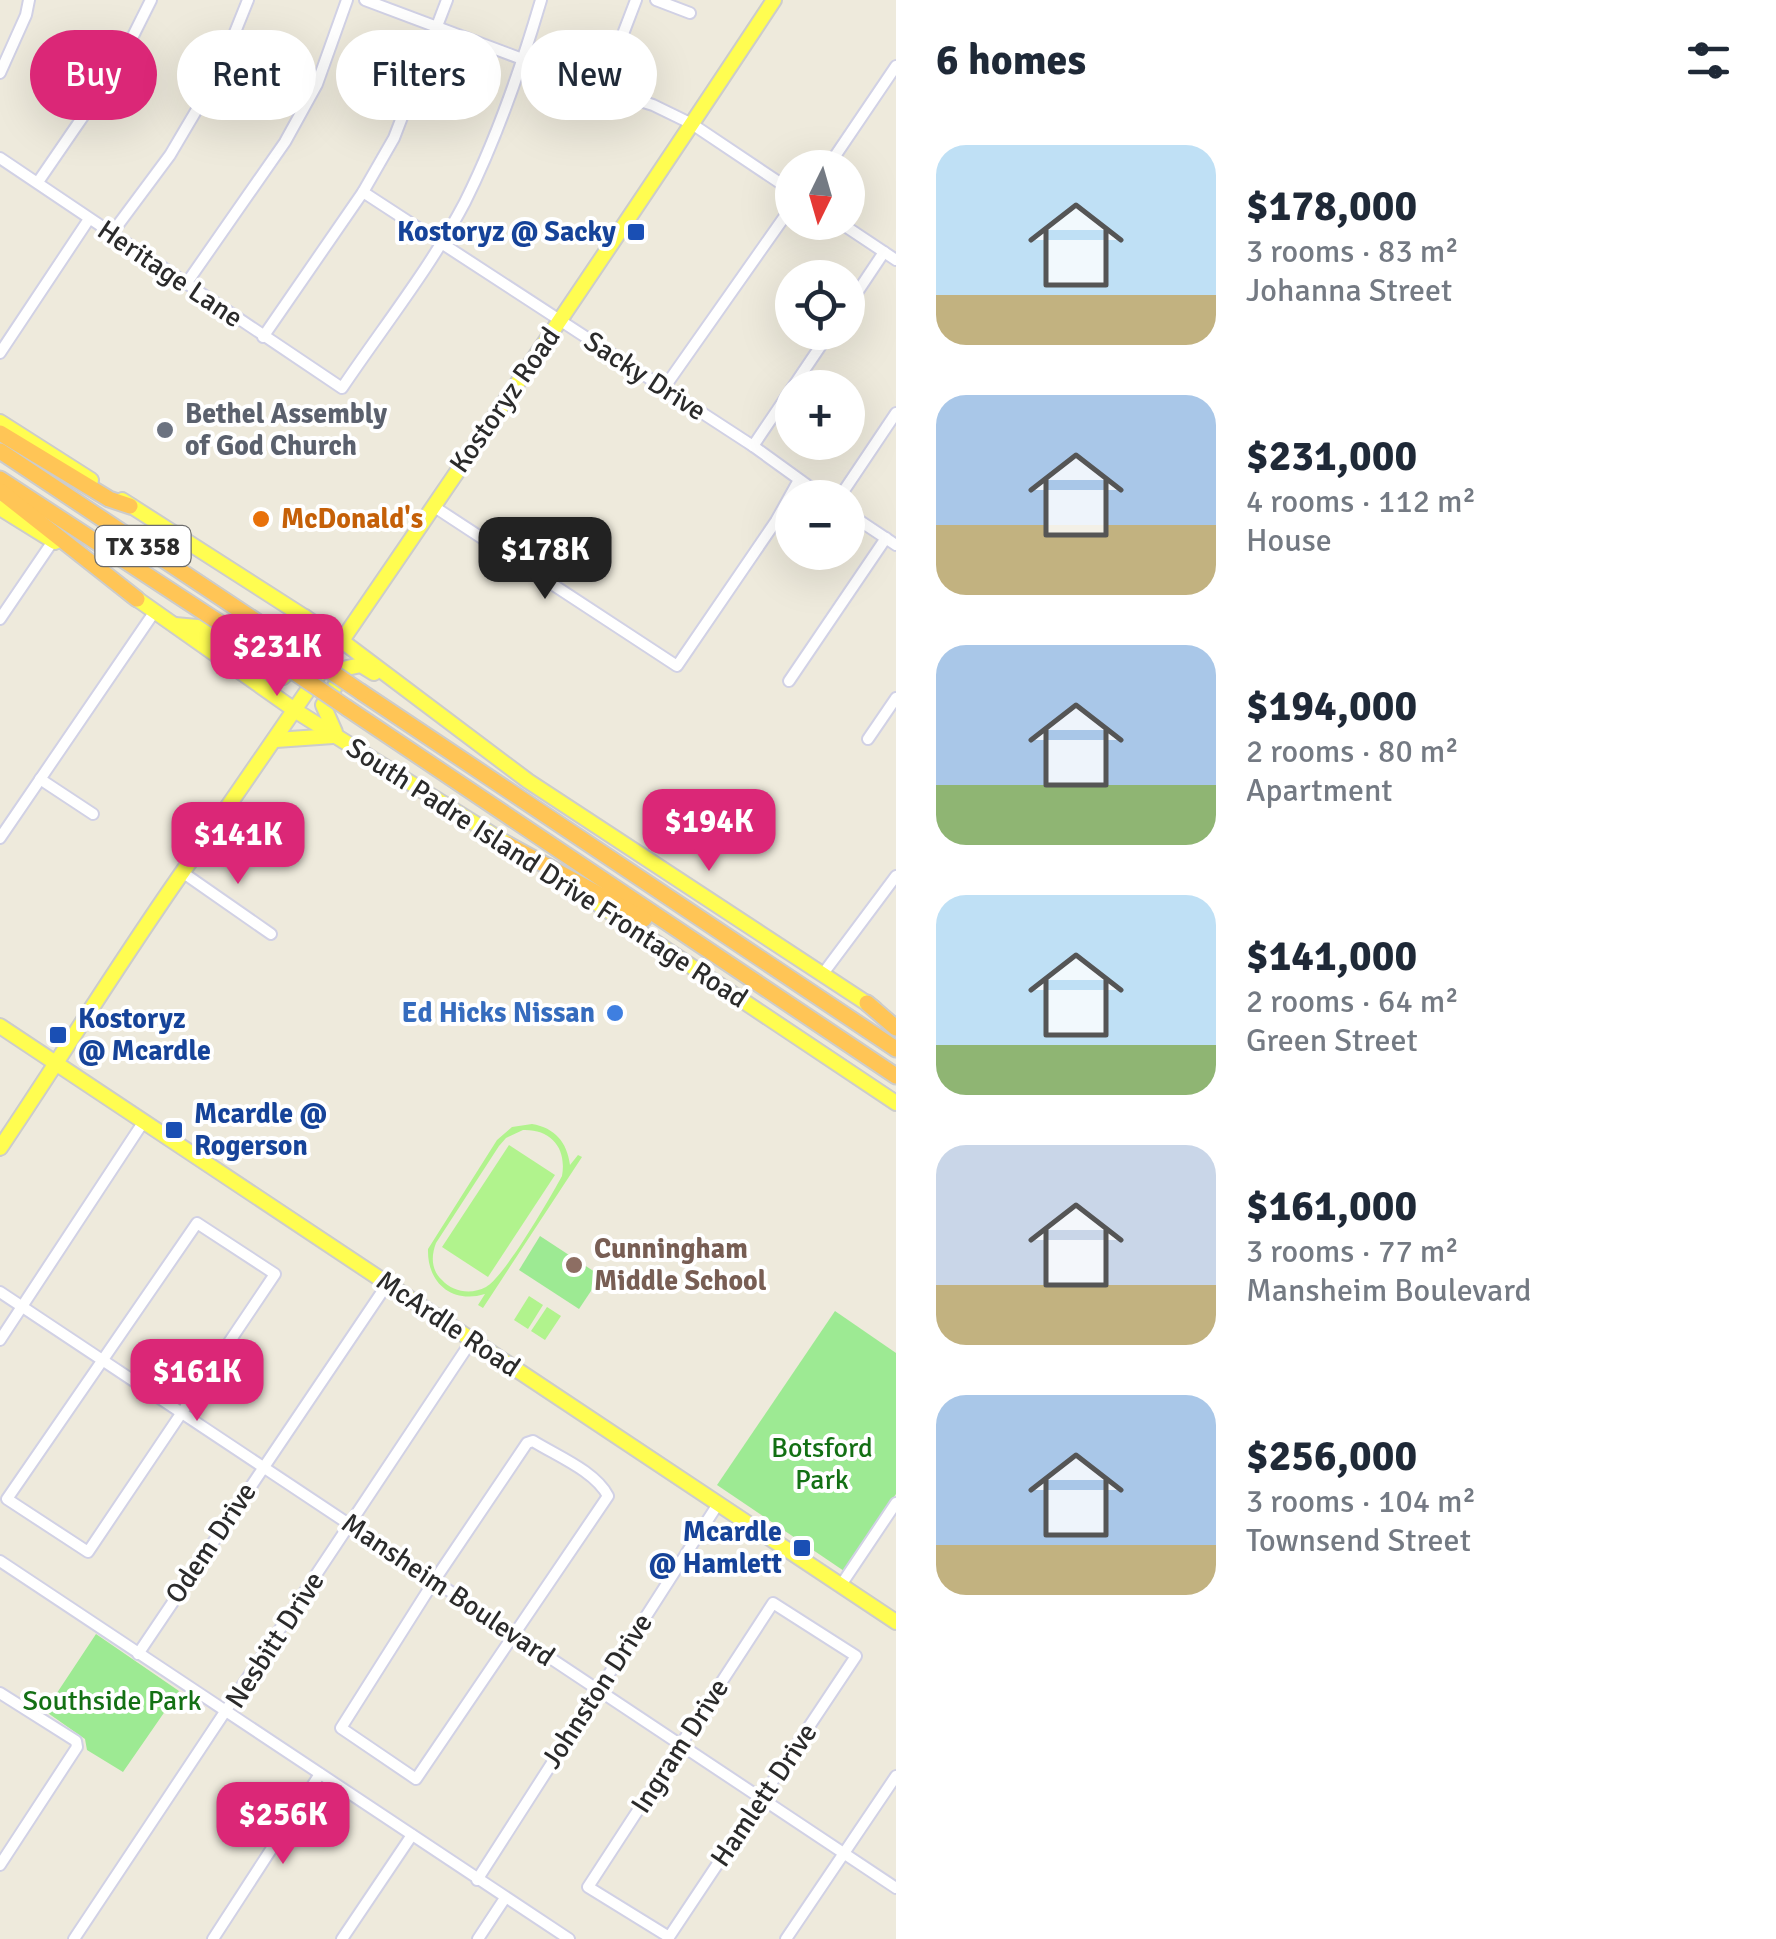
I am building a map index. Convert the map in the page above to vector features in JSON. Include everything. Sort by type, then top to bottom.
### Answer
[{"type":"highway","points":[[0,433],[109,499],[130,506]]},
{"type":"highway","name":"TX 358","points":[[0,452],[896,1049]]},
{"type":"highway","name":"TX 358","points":[[0,478],[896,1076]]},
{"type":"highway","points":[[0,491],[137,599]]},
{"type":"highway","points":[[507,844],[603,895],[788,1005]]},
{"type":"highway","points":[[866,1003],[896,1025]]},
{"type":"main road","name":"Kostoryz Road","points":[[0,1148],[182,872],[296,711],[774,0]]},
{"type":"main road","points":[[0,422],[342,641],[527,780],[866,1003]]},
{"type":"main road","name":"South Padre Island Drive Frontage Road","points":[[0,508],[296,711],[507,844],[896,1103]]},
{"type":"main road","points":[[174,625],[197,627],[273,677],[283,676],[309,647],[312,635],[305,617]]},
{"type":"main road","points":[[338,738],[324,705],[346,668],[361,666],[451,720]]},
{"type":"main road","points":[[276,740],[326,734],[338,738]]},
{"type":"main road","name":"McArdle Road","points":[[0,1026],[896,1622]]},
{"type":"street","points":[[0,73],[29,0]]},
{"type":"street","points":[[38,182],[119,64],[151,0]]},
{"type":"street","points":[[112,234],[170,155],[219,72],[248,0]]},
{"type":"street","points":[[186,284],[293,127],[317,84],[346,0]]},
{"type":"street","points":[[366,0],[521,60]]},
{"type":"street","points":[[262,337],[363,192],[394,138],[446,0]]},
{"type":"street","points":[[532,30],[541,0]]},
{"type":"street","points":[[625,30],[636,0]]},
{"type":"street","points":[[656,0],[690,13]]},
{"type":"street","points":[[440,242],[482,164],[521,63]]},
{"type":"street","points":[[839,150],[896,66]]},
{"type":"street","points":[[657,107],[692,124],[775,180]]},
{"type":"street","name":"Heritage Lane","points":[[0,158],[342,388],[440,242]]},
{"type":"street","name":"Sacky Drive","points":[[363,192],[800,480]]},
{"type":"street","points":[[0,353],[89,219]]},
{"type":"street","points":[[664,388],[775,230]]},
{"type":"street","points":[[865,239],[896,260]]},
{"type":"street","points":[[865,280],[884,252]]},
{"type":"street","points":[[752,446],[818,350]]},
{"type":"street","points":[[850,480],[896,413]]},
{"type":"street","points":[[433,506],[677,666],[775,522]]},
{"type":"street","points":[[789,681],[891,542],[865,524]]},
{"type":"street","points":[[0,619],[53,541]]},
{"type":"street","points":[[0,838],[155,611]]},
{"type":"street","points":[[868,740],[892,716],[896,698]]},
{"type":"street","points":[[40,779],[92,814]]},
{"type":"street","points":[[182,872],[271,934]]},
{"type":"street","points":[[822,974],[896,876]]},
{"type":"street","points":[[0,1340],[144,1121]]},
{"type":"street","points":[[197,1223],[276,1274],[88,1552],[7,1499],[101,1360],[197,1223]]},
{"type":"street","name":"Odem Drive","points":[[138,1654],[388,1284]]},
{"type":"street","name":"Mansheim Boulevard","points":[[0,1292],[896,1888]]},
{"type":"street","name":"Nesbitt Drive","points":[[74,1939],[472,1340]]},
{"type":"street","points":[[530,1441],[605,1489],[608,1496],[517,1636],[416,1779],[340,1728],[434,1580],[530,1441]]},
{"type":"street","points":[[841,1585],[896,1503]]},
{"type":"street","name":"Johnston Drive","points":[[476,1880],[718,1504]]},
{"type":"street","points":[[0,1561],[569,1939]]},
{"type":"street","name":"Ingram Drive","points":[[628,1913],[588,1887],[773,1604],[813,1626]]},
{"type":"street","name":"Hamlett Drive","points":[[628,1913],[669,1937],[856,1656],[813,1626]]},
{"type":"street","points":[[0,1693],[76,1741],[77,1748],[0,1865]]},
{"type":"street","points":[[213,1939],[320,1774]]},
{"type":"street","points":[[786,1939],[896,1776]]},
{"type":"street","points":[[342,1939],[412,1835]]},
{"type":"street","points":[[478,1939],[505,1898]]},
{"type":"green space","points":[[532,1124],[547,1129],[563,1143],[570,1165],[578,1155],[582,1157],[483,1308],[478,1305],[485,1294],[462,1296],[437,1281],[428,1249],[497,1140],[512,1127]],"holes":[[[523,1130],[555,1142],[562,1157],[562,1176],[527,1236],[494,1280],[474,1291],[451,1287],[434,1267],[436,1243],[499,1146]]]},
{"type":"green space","points":[[509,1145],[555,1175],[488,1277],[442,1247]]},
{"type":"green space","points":[[540,1236],[601,1276],[579,1309],[519,1270]]},
{"type":"green space","points":[[529,1296],[543,1305],[528,1329],[514,1320]]},
{"type":"green space","points":[[547,1307],[561,1316],[545,1340],[531,1331]]},
{"type":"green space","name":"Botsford Park","points":[[835,1311],[896,1353],[896,1494],[844,1571],[717,1485]]},
{"type":"green space","name":"Southside Park","points":[[96,1634],[179,1691],[123,1772],[87,1750],[85,1739],[45,1711]]},
{"type":"place","name":"Kostoryz @ Sacky","points":[[636,232]]},
{"type":"place","name":"Bethel Assembly of God Church","points":[[165,430]]},
{"type":"place","name":"McDonald's","points":[[261,519]]},
{"type":"place","name":"Ed Hicks Nissan","points":[[615,1013]]},
{"type":"place","name":"Kostoryz @ Mcardle","points":[[58,1035]]},
{"type":"place","name":"Mcardle @ Rogerson","points":[[174,1130]]},
{"type":"place","name":"Cunningham Middle School","points":[[574,1265]]},
{"type":"place","name":"Mcardle @ Hamlett","points":[[802,1548]]}]
